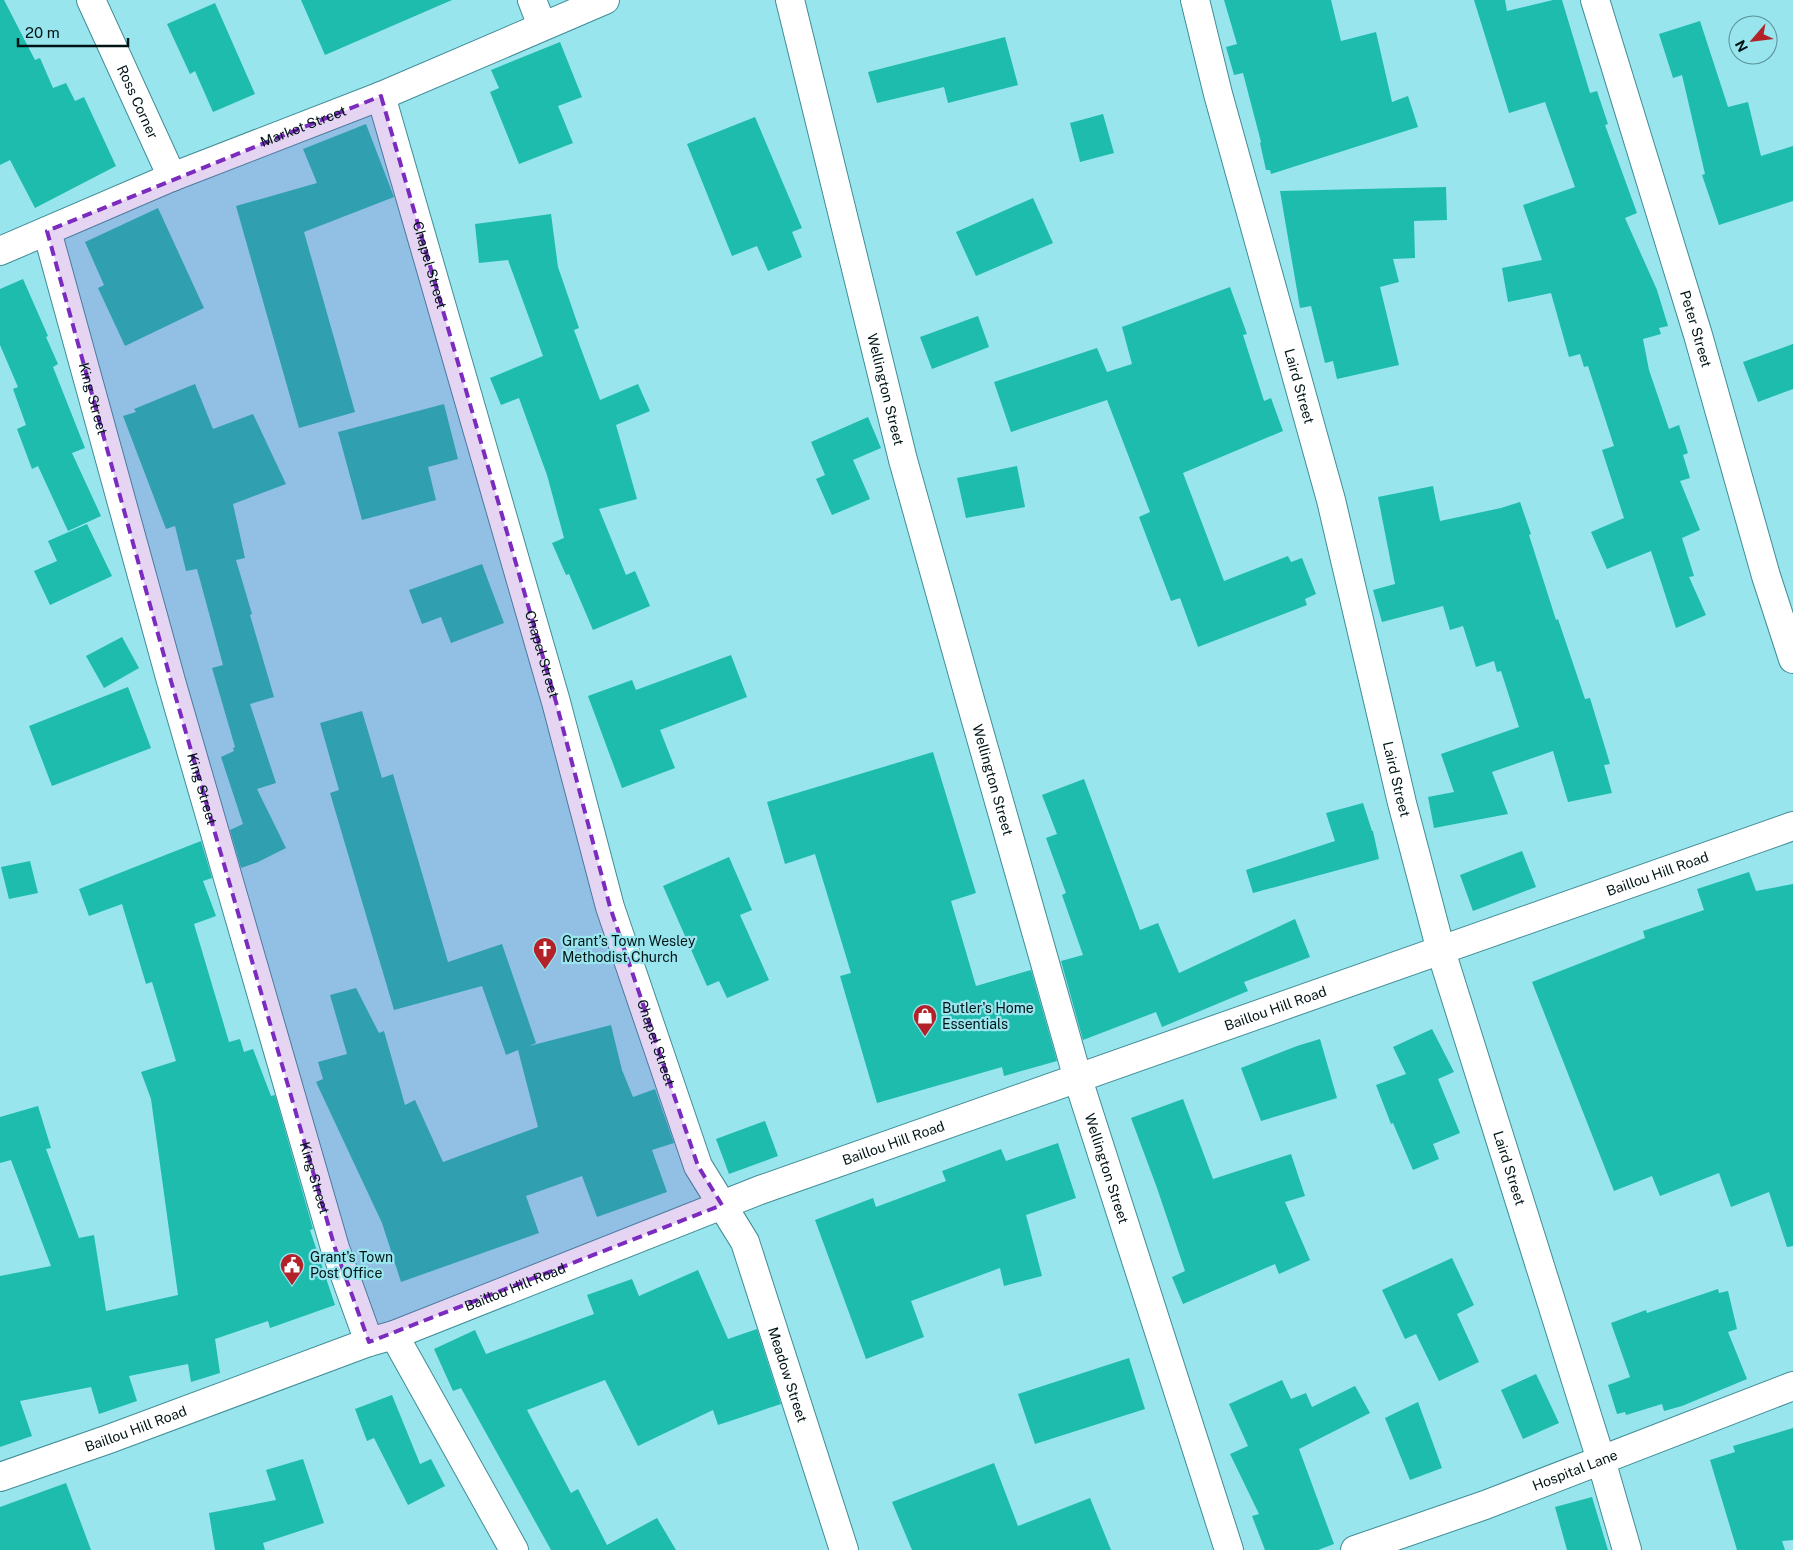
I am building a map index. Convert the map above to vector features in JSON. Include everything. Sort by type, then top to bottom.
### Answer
[{"type":"street","name":"Ross Corner","points":[[91,0],[172,177]]},
{"type":"street","points":[[532,0],[542,26]]},
{"type":"street","name":"Market Street","points":[[0,251],[172,177],[380,96],[605,0]]},
{"type":"street","name":"Wellington Street","points":[[790,0],[903,460],[1078,1078],[1229,1550]]},
{"type":"street","name":"Laird Street","points":[[1195,0],[1218,94],[1331,500],[1402,803],[1441,951],[1601,1460],[1627,1550]]},
{"type":"street","name":"Peter Street","points":[[1595,0],[1698,335],[1766,576],[1793,659]]},
{"type":"street","name":"Chapel Street","points":[[380,96],[556,702],[610,907],[698,1166],[722,1205]]},
{"type":"street","name":"King Street","points":[[47,231],[176,700],[335,1248],[382,1339],[514,1550]]},
{"type":"street","name":"Baillou Hill Road","points":[[0,1477],[118,1436],[382,1339],[722,1205],[1793,826]]},
{"type":"street","name":"Meadow Street","points":[[722,1205],[745,1242],[844,1550]]},
{"type":"street","name":"Hospital Lane","points":[[1355,1550],[1485,1505],[1793,1386]]},
{"type":"highlighted area","points":[[381,96],[556,702],[610,907],[698,1166],[722,1205],[369,1342],[335,1248],[171,681],[47,231]]},
{"type":"building","points":[[0,0],[4,0],[35,60],[40,58],[53,88],[66,83],[75,101],[84,97],[116,166],[35,208],[10,160],[0,165]]},
{"type":"building","points":[[301,0],[452,0],[325,55]]},
{"type":"building","points":[[1224,0],[1331,0],[1341,41],[1376,32],[1392,102],[1408,96],[1418,127],[1271,174],[1270,170],[1266,170],[1261,142],[1243,73],[1234,75],[1226,47],[1237,44]]},
{"type":"building","points":[[1474,0],[1505,0],[1507,11],[1553,0],[1562,0],[1590,93],[1597,91],[1608,124],[1605,125],[1637,213],[1625,218],[1657,290],[1668,326],[1659,328],[1661,334],[1643,339],[1649,370],[1669,429],[1679,425],[1688,453],[1683,455],[1690,478],[1680,481],[1700,530],[1682,538],[1694,576],[1689,577],[1706,615],[1676,628],[1651,551],[1607,569],[1591,532],[1624,518],[1602,450],[1614,446],[1588,366],[1584,367],[1580,354],[1569,357],[1551,293],[1508,302],[1502,268],[1542,260],[1523,205],[1575,187],[1545,102],[1509,113]]},
{"type":"building","points":[[215,3],[255,94],[213,112],[195,71],[190,74],[167,24]]},
{"type":"building","points":[[1700,21],[1728,107],[1748,102],[1761,156],[1793,146],[1793,201],[1719,225],[1702,175],[1705,174],[1682,75],[1673,78],[1659,34]]},
{"type":"building","points":[[1005,37],[1018,85],[948,103],[944,87],[877,103],[868,72]]},
{"type":"building","points":[[560,42],[582,97],[558,106],[573,143],[519,164],[490,92],[499,88],[491,70]]},
{"type":"building","points":[[1103,114],[1114,153],[1080,162],[1070,123]]},
{"type":"building","points":[[755,117],[802,228],[792,232],[802,257],[768,271],[757,246],[732,256],[687,144]]},
{"type":"building","points":[[366,124],[394,197],[304,232],[355,412],[299,428],[236,206],[317,183],[303,149]]},
{"type":"building","points":[[1446,187],[1447,220],[1414,221],[1415,258],[1393,259],[1399,282],[1380,287],[1399,365],[1337,379],[1333,361],[1325,363],[1311,306],[1300,308],[1280,191]]},
{"type":"building","points":[[1033,198],[1053,243],[976,276],[956,232]]},
{"type":"building","points":[[158,208],[204,308],[125,346],[98,288],[104,285],[85,242]]},
{"type":"building","points":[[551,214],[558,267],[579,328],[574,330],[600,400],[638,384],[650,411],[616,425],[637,499],[599,509],[626,575],[635,571],[650,606],[593,630],[569,574],[566,575],[552,543],[564,538],[547,475],[519,398],[501,405],[490,378],[543,356],[508,260],[479,263],[475,224]]},
{"type":"building","points":[[23,279],[48,336],[46,337],[58,364],[53,367],[85,448],[72,453],[101,516],[68,531],[38,466],[32,469],[17,429],[26,425],[13,389],[18,387],[0,345],[0,289]]},
{"type":"building","points":[[1230,287],[1247,334],[1243,335],[1264,401],[1271,398],[1283,431],[1183,473],[1224,581],[1288,556],[1291,562],[1302,558],[1316,594],[1305,599],[1307,605],[1198,647],[1180,598],[1171,601],[1139,517],[1150,512],[1107,400],[1011,432],[994,382],[1097,348],[1107,372],[1132,364],[1122,327]]},
{"type":"building","points":[[978,316],[989,347],[932,369],[920,337]]},
{"type":"building","points":[[1793,344],[1793,389],[1758,402],[1743,362]]},
{"type":"building","points":[[195,384],[213,429],[253,414],[286,484],[233,504],[245,558],[236,560],[274,697],[250,704],[276,783],[257,789],[286,848],[241,868],[230,830],[243,824],[221,757],[234,751],[233,748],[235,747],[212,668],[223,665],[197,569],[186,571],[175,526],[166,529],[123,416],[136,412],[134,409]]},
{"type":"building","points":[[444,404],[458,459],[428,467],[436,500],[362,520],[338,432]]},
{"type":"building","points":[[868,417],[881,448],[853,460],[870,499],[832,515],[816,479],[825,475],[811,442]]},
{"type":"building","points":[[1017,466],[1025,507],[966,518],[957,478]]},
{"type":"building","points":[[1433,486],[1440,521],[1520,502],[1556,620],[1558,619],[1585,699],[1590,698],[1610,764],[1604,765],[1612,793],[1568,802],[1553,751],[1492,772],[1508,814],[1434,828],[1428,797],[1454,792],[1441,754],[1519,727],[1501,671],[1497,672],[1494,661],[1476,667],[1463,626],[1450,630],[1443,606],[1382,622],[1373,590],[1395,584],[1378,497]]},
{"type":"building","points":[[87,524],[112,576],[50,605],[34,571],[57,561],[48,541]]},
{"type":"building","points":[[482,564],[504,623],[451,643],[441,617],[422,624],[409,590]]},
{"type":"building","points":[[122,637],[139,668],[104,688],[86,656]]},
{"type":"building","points":[[731,655],[747,697],[660,730],[675,768],[622,788],[588,696],[632,680],[636,690]]},
{"type":"building","points":[[128,687],[151,748],[52,786],[29,726]]},
{"type":"building","points":[[362,711],[382,778],[393,774],[448,962],[502,944],[536,1043],[529,1046],[611,1025],[622,1070],[633,1097],[655,1089],[674,1143],[652,1150],[667,1192],[597,1217],[582,1176],[526,1196],[539,1233],[401,1282],[382,1223],[316,1082],[323,1079],[318,1062],[347,1054],[330,995],[356,988],[379,1033],[384,1031],[405,1105],[415,1100],[443,1162],[538,1127],[518,1050],[506,1055],[482,986],[394,1010],[330,793],[339,790],[320,723]]},
{"type":"building","points":[[933,752],[976,893],[951,901],[976,986],[1031,970],[1057,1061],[1004,1076],[1002,1067],[877,1103],[840,976],[851,973],[815,854],[785,864],[767,802]]},
{"type":"building","points":[[1084,779],[1140,930],[1158,923],[1179,973],[1295,919],[1310,957],[1244,982],[1248,991],[1162,1027],[1156,1012],[1083,1040],[1061,961],[1083,955],[1062,895],[1066,893],[1046,838],[1057,834],[1042,795]]},
{"type":"building","points":[[1363,803],[1373,831],[1379,859],[1253,893],[1246,870],[1335,841],[1326,813]]},
{"type":"building","points":[[201,841],[212,878],[203,881],[216,916],[194,924],[229,1042],[240,1039],[244,1052],[253,1049],[271,1096],[275,1095],[313,1229],[310,1230],[335,1305],[270,1328],[268,1321],[215,1339],[220,1373],[191,1382],[188,1364],[129,1376],[137,1401],[99,1414],[91,1387],[20,1401],[32,1436],[0,1447],[0,1276],[51,1266],[11,1160],[0,1163],[0,1117],[38,1106],[51,1148],[46,1149],[79,1238],[94,1235],[106,1311],[178,1295],[151,1099],[141,1072],[176,1061],[152,982],[146,984],[122,904],[89,916],[79,889]]},
{"type":"building","points":[[1522,851],[1536,887],[1473,911],[1460,875]]},
{"type":"building","points":[[729,857],[752,910],[740,915],[769,980],[727,998],[719,981],[707,986],[663,886]]},
{"type":"building","points":[[30,861],[38,893],[9,899],[1,867]]},
{"type":"building","points":[[1749,872],[1756,891],[1793,884],[1793,1246],[1787,1247],[1769,1192],[1731,1207],[1719,1173],[1660,1196],[1652,1176],[1614,1191],[1532,982],[1645,938],[1643,931],[1704,910],[1697,889]]},
{"type":"building","points":[[1432,1029],[1454,1072],[1438,1079],[1460,1133],[1433,1144],[1439,1159],[1413,1170],[1393,1123],[1391,1124],[1376,1085],[1406,1074],[1393,1047]]},
{"type":"building","points":[[1320,1039],[1337,1098],[1261,1121],[1241,1068]]},
{"type":"building","points":[[1183,1099],[1213,1179],[1291,1154],[1305,1196],[1285,1202],[1310,1260],[1279,1274],[1275,1264],[1183,1304],[1172,1277],[1185,1271],[1131,1118]]},
{"type":"building","points":[[765,1121],[778,1156],[729,1174],[716,1139]]},
{"type":"building","points":[[1058,1143],[1076,1198],[1026,1215],[1042,1276],[1004,1286],[1000,1268],[911,1301],[924,1337],[866,1359],[815,1220],[873,1198],[876,1207],[946,1181],[942,1171],[1001,1149],[1006,1161]]},
{"type":"building","points":[[1452,1258],[1474,1305],[1457,1314],[1479,1362],[1439,1381],[1416,1334],[1405,1339],[1382,1290]]},
{"type":"building","points":[[698,1270],[728,1339],[757,1329],[781,1404],[718,1425],[713,1410],[638,1446],[605,1380],[527,1410],[571,1493],[578,1489],[607,1545],[657,1518],[676,1550],[551,1550],[461,1388],[453,1391],[434,1349],[475,1330],[486,1354],[594,1314],[587,1295],[632,1279],[639,1296]]},
{"type":"building","points":[[1718,1289],[1719,1293],[1728,1291],[1737,1329],[1728,1332],[1747,1379],[1682,1406],[1664,1411],[1662,1404],[1626,1415],[1625,1412],[1617,1414],[1608,1385],[1630,1377],[1611,1323],[1646,1310],[1647,1313]]},
{"type":"building","points":[[1129,1358],[1145,1409],[1035,1444],[1018,1394]]},
{"type":"building","points":[[1536,1374],[1559,1423],[1523,1439],[1501,1390]]},
{"type":"building","points":[[1282,1380],[1291,1399],[1306,1393],[1312,1407],[1355,1386],[1370,1413],[1299,1449],[1334,1544],[1318,1550],[1265,1550],[1252,1516],[1259,1514],[1230,1454],[1248,1446],[1229,1404]]},
{"type":"building","points":[[392,1395],[420,1464],[431,1459],[445,1486],[408,1505],[374,1438],[367,1441],[355,1409]]},
{"type":"building","points":[[1418,1402],[1442,1468],[1410,1480],[1385,1418]]},
{"type":"building","points":[[1793,1428],[1793,1540],[1782,1541],[1785,1550],[1737,1550],[1710,1460],[1735,1452],[1733,1446]]},
{"type":"building","points":[[303,1459],[324,1523],[263,1543],[265,1550],[215,1550],[209,1513],[276,1500],[266,1470]]},
{"type":"building","points":[[994,1463],[1018,1526],[1090,1498],[1111,1550],[912,1550],[892,1502]]},
{"type":"building","points":[[66,1483],[91,1550],[0,1550],[0,1507]]},
{"type":"building","points":[[1592,1497],[1608,1550],[1567,1550],[1555,1507]]},
{"type":"place","name":"Grant’s Town Wesley Methodist Church","points":[[545,970]]},
{"type":"place","name":"Butler's Home Essentials","points":[[925,1037]]},
{"type":"place","name":"Grant's Town Post Office","points":[[292,1286]]}]
